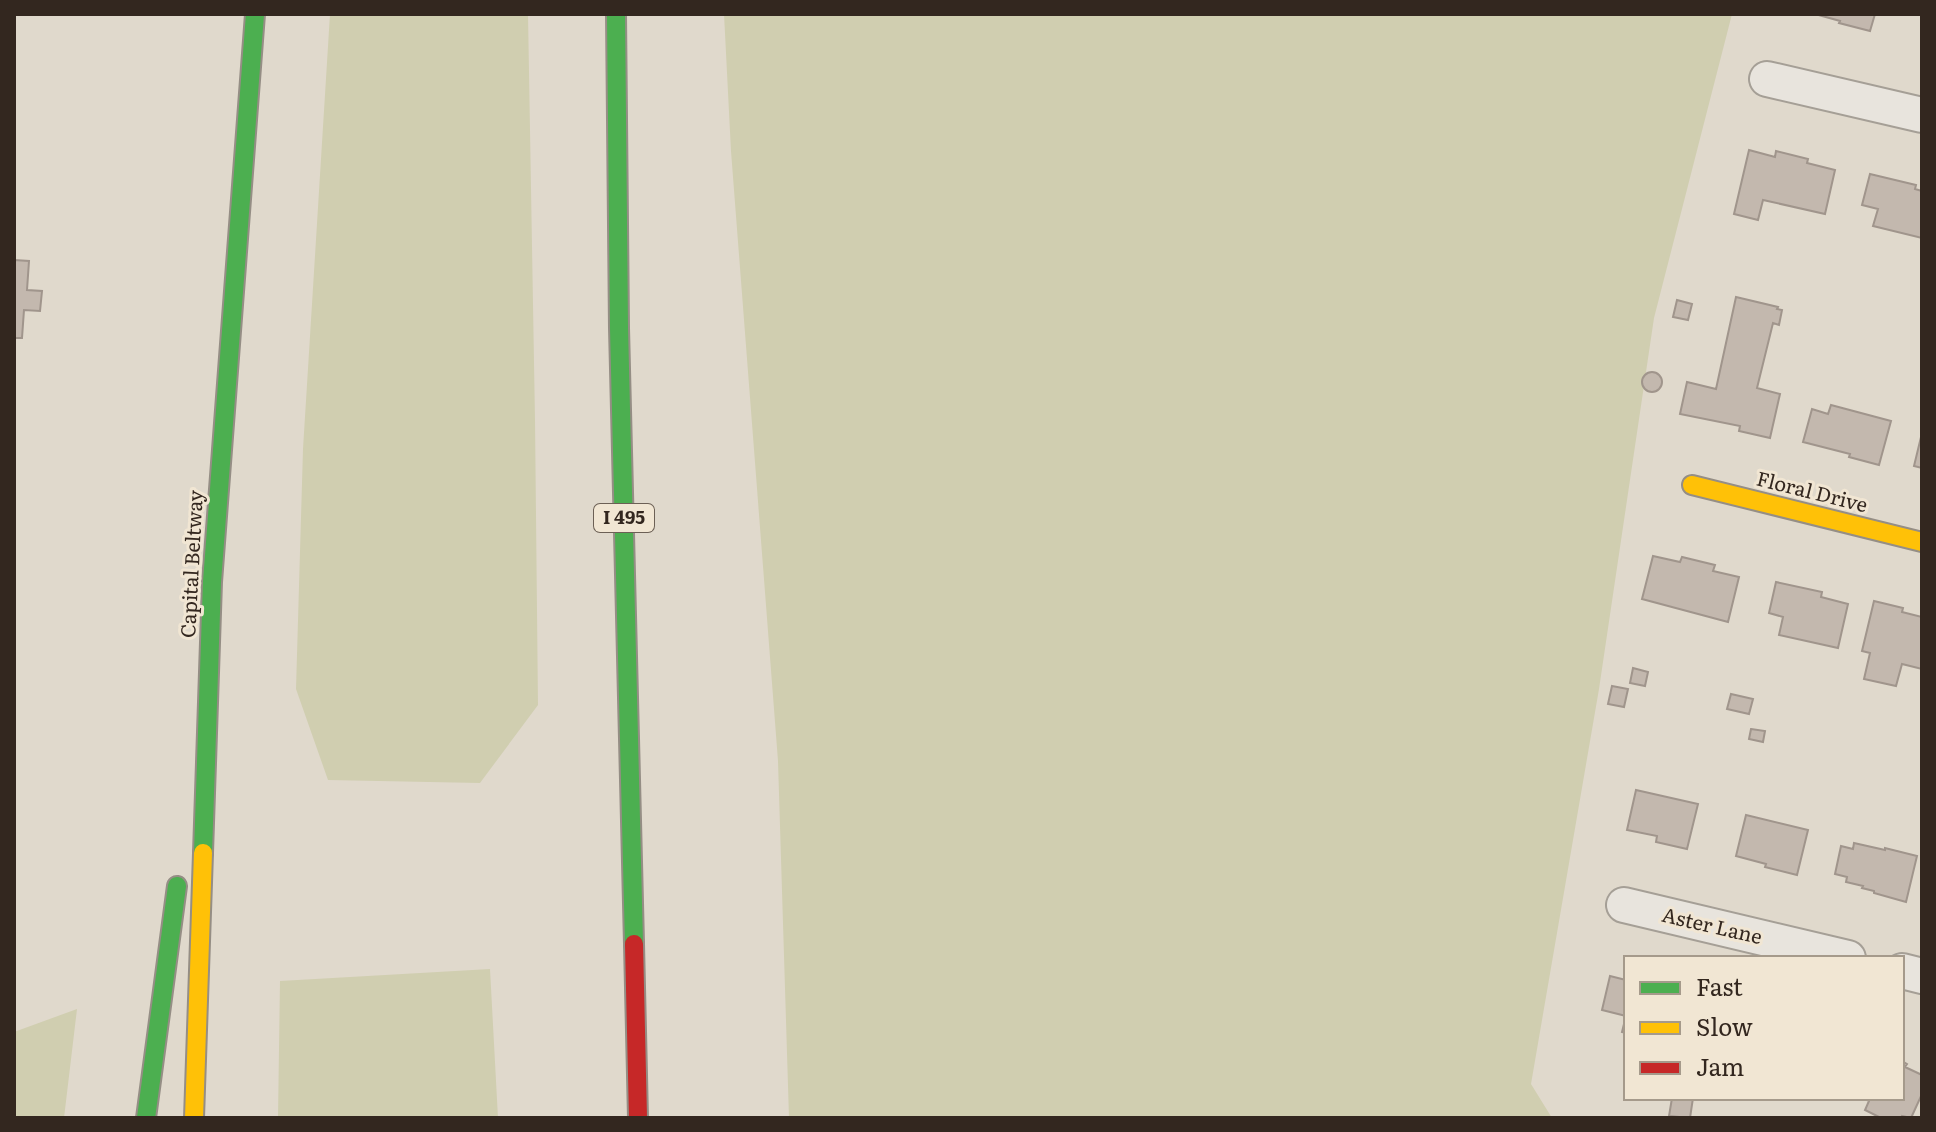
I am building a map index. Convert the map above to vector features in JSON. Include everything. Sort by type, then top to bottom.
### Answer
[{"type":"main road","name":"Capital Beltway","points":[[194,1118],[212,582],[255,14]]},
{"type":"main road","name":"I 495","points":[[616,14],[619,328],[641,1118]]},
{"type":"main road","name":"Floral Drive","points":[[1692,485],[1922,542]]},
{"type":"main road","points":[[187,799],[212,582]]},
{"type":"main road","points":[[146,1118],[178,875]]},
{"type":"street","points":[[1767,79],[1922,115]]},
{"type":"street","name":"Aster Lane","points":[[1624,905],[1840,956]]},
{"type":"shaded area","points":[[330,14],[528,14],[538,705],[480,783],[328,780],[296,689],[303,449]]},
{"type":"shaded area","points":[[724,14],[1732,14],[1654,318],[1599,689],[1531,1084],[1552,1118],[789,1118],[778,761],[731,151]]},
{"type":"shaded area","points":[[490,969],[498,1118],[278,1118],[280,981]]},
{"type":"shaded area","points":[[77,1009],[64,1118],[14,1118],[14,1032]]},
{"type":"building","points":[[1815,14],[1875,14],[1870,31]]},
{"type":"building","points":[[1749,150],[1775,157],[1776,151],[1835,170],[1825,214],[1763,200],[1758,220],[1734,214]]},
{"type":"building","points":[[1870,174],[1916,185],[1915,189],[1922,191],[1922,238],[1873,226],[1878,209],[1862,205]]},
{"type":"building","points":[[14,260],[29,261],[27,290],[42,291],[40,311],[24,310],[22,338],[14,338]]},
{"type":"building","points":[[1736,297],[1782,310],[1779,325],[1773,323],[1757,388],[1780,394],[1770,438],[1739,431],[1740,426],[1680,414],[1687,382],[1716,389]]},
{"type":"building","points":[[1677,300],[1692,304],[1688,320],[1673,317]]},
{"type":"building","points":[[1652,372],[1659,375],[1662,382],[1659,389],[1652,392],[1645,389],[1642,382],[1645,375]]},
{"type":"building","points":[[1831,405],[1891,421],[1879,465],[1803,442],[1812,409],[1828,414]]},
{"type":"building","points":[[1922,437],[1922,468],[1914,466]]},
{"type":"building","points":[[1653,556],[1680,562],[1682,557],[1715,565],[1713,571],[1739,577],[1728,622],[1642,599]]},
{"type":"building","points":[[1776,582],[1822,592],[1821,597],[1848,604],[1838,648],[1779,635],[1783,617],[1769,613]]},
{"type":"building","points":[[1874,601],[1903,608],[1902,612],[1922,617],[1922,669],[1902,664],[1896,686],[1864,679],[1870,653],[1862,651]]},
{"type":"building","points":[[1633,668],[1648,672],[1645,686],[1630,683]]},
{"type":"building","points":[[1612,686],[1628,689],[1624,707],[1608,704]]},
{"type":"building","points":[[1731,694],[1753,699],[1749,714],[1727,709]]},
{"type":"building","points":[[1751,729],[1765,731],[1763,742],[1749,739]]},
{"type":"building","points":[[1636,790],[1698,804],[1687,849],[1656,842],[1657,836],[1627,830]]},
{"type":"building","points":[[1746,815],[1808,830],[1797,875],[1736,856]]},
{"type":"building","points":[[1854,843],[1917,856],[1906,902],[1846,882],[1847,877],[1835,874],[1841,846],[1853,849]]},
{"type":"building","points":[[1610,976],[1624,980],[1624,1016],[1602,1010]]},
{"type":"building","points":[[1904,1062],[1907,1064],[1905,1067],[1922,1075],[1922,1094],[1911,1118],[1881,1118],[1865,1110],[1869,1101],[1904,1100]]},
{"type":"building","points":[[1672,1100],[1693,1100],[1690,1118],[1669,1116]]},
{"type":"traffic: fast","points":[[203,853],[212,582],[255,14]]},
{"type":"traffic: fast","points":[[616,14],[619,328],[634,944]]},
{"type":"traffic: fast","points":[[146,1118],[177,886]]},
{"type":"traffic: slow","points":[[1692,485],[1922,542]]},
{"type":"traffic: slow","points":[[194,1118],[203,853]]},
{"type":"traffic: jam","points":[[634,944],[638,1118]]}]
